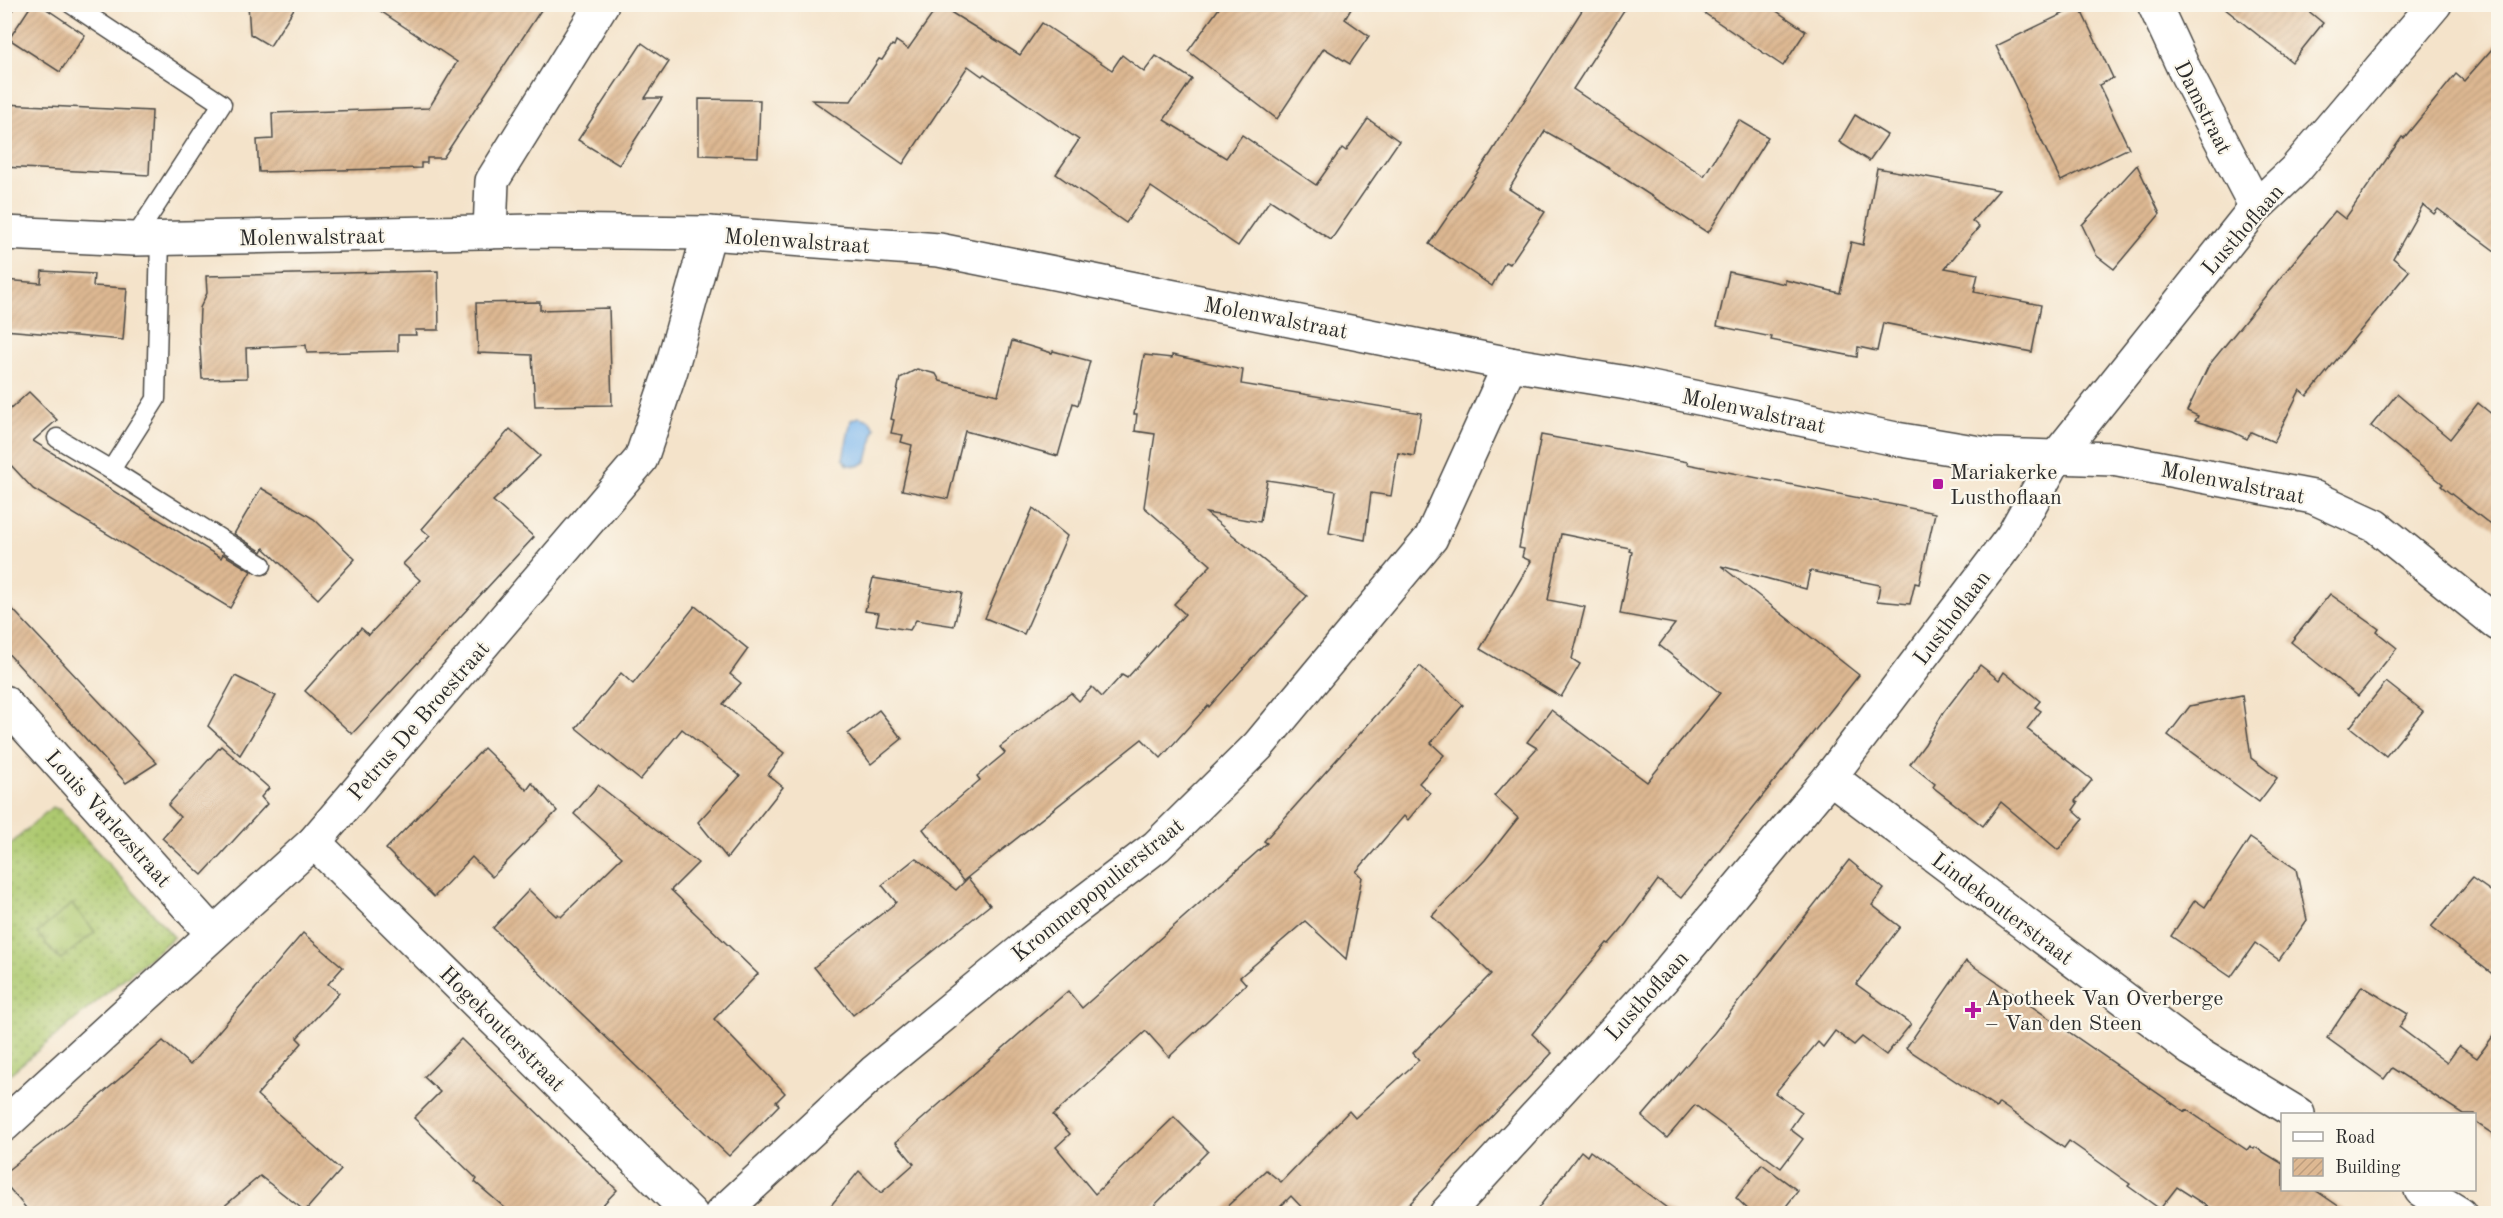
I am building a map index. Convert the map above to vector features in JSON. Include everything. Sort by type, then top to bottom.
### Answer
[{"type":"street","points":[[490,232],[492,181],[602,4]]},
{"type":"street","name":"Damstraat","points":[[2154,4],[2185,71],[2256,207]]},
{"type":"street","name":"Lusthoflaan","points":[[1462,1208],[1663,978],[1830,777],[2012,537],[2057,456],[2256,207],[2295,170],[2435,4]]},
{"type":"street","name":"Molenwalstraat","points":[[4,233],[147,239],[490,232],[709,233],[939,250],[1510,364],[1627,383],[1896,440],[1992,455],[2114,459],[2313,497],[2376,526],[2499,624]]},
{"type":"street","name":"Petrus De Broestraat","points":[[4,1125],[314,842],[641,459],[671,370],[709,233]]},
{"type":"street","name":"Krommepopulierstraat","points":[[722,1214],[874,1072],[1042,934],[1157,846],[1257,746],[1431,538],[1510,364]]},
{"type":"street","name":"Louis Varlezstraat","points":[[4,702],[213,934]]},
{"type":"street","name":"Lindekouterstraat","points":[[1830,777],[2191,1049],[2296,1113]]},
{"type":"street","name":"Hogekouterstraat","points":[[314,842],[691,1214]]},
{"type":"street","points":[[2423,1191],[2460,1214]]},
{"type":"lane","points":[[71,4],[222,104],[147,239],[156,399],[111,470]]},
{"type":"lane","points":[[57,438],[262,565]]},
{"type":"green space","points":[[52,807],[60,810],[174,937],[5,1078],[4,850]]},
{"type":"green space","points":[[72,904],[95,932],[60,960],[37,933]]},
{"type":"water","points":[[859,417],[869,420],[875,428],[867,461],[859,466],[848,465],[843,459],[851,420]]},
{"type":"building","points":[[32,4],[39,4],[85,35],[60,72],[9,39]]},
{"type":"building","points":[[248,4],[297,4],[270,46],[250,34]]},
{"type":"building","points":[[370,4],[545,4],[443,158],[427,158],[427,163],[421,163],[421,168],[259,172],[257,140],[273,139],[272,113],[429,108],[457,62]]},
{"type":"building","points":[[1222,4],[1354,4],[1345,19],[1369,36],[1350,64],[1324,48],[1277,119],[1188,51]]},
{"type":"building","points":[[1586,4],[1628,4],[1573,89],[1704,176],[1739,120],[1768,137],[1708,233],[1596,160],[1545,131],[1509,189],[1545,212],[1510,264],[1505,262],[1492,286],[1429,244],[1491,153]]},
{"type":"building","points":[[1691,4],[1766,4],[1806,31],[1783,66]]},
{"type":"building","points":[[2219,4],[2300,4],[2323,23],[2292,62]]},
{"type":"building","points":[[939,5],[1020,55],[1042,23],[1112,70],[1122,55],[1144,72],[1156,56],[1192,79],[1164,120],[1226,158],[1242,135],[1316,185],[1342,148],[1346,151],[1368,119],[1399,141],[1331,240],[1270,200],[1238,246],[1151,187],[1126,223],[1056,174],[1079,140],[984,74],[982,76],[968,66],[903,164],[812,100],[851,101],[879,59],[882,60],[896,41],[908,49]]},
{"type":"building","points":[[2079,6],[2113,78],[2099,85],[2129,148],[2061,181],[1996,46]]},
{"type":"building","points":[[2499,41],[2499,254],[2438,209],[2434,214],[2423,205],[2393,258],[2409,271],[2307,396],[2300,390],[2274,442],[2251,432],[2247,439],[2233,432],[2195,421],[2198,416],[2187,411],[2209,365],[2335,211],[2345,219],[2402,137],[2404,138],[2456,74],[2464,81]]},
{"type":"building","points":[[642,43],[669,62],[645,98],[662,98],[619,165],[578,140]]},
{"type":"building","points":[[699,99],[760,100],[758,157],[699,155]]},
{"type":"building","points":[[4,104],[152,111],[149,175],[4,167]]},
{"type":"building","points":[[1855,115],[1887,135],[1869,161],[1839,142]]},
{"type":"building","points":[[2137,165],[2160,214],[2114,269],[2097,256],[2082,225]]},
{"type":"building","points":[[1877,168],[1999,190],[1972,221],[1979,227],[1945,268],[1978,274],[1974,292],[2041,305],[2032,352],[1883,323],[1877,351],[1858,347],[1857,357],[1771,340],[1772,337],[1717,326],[1729,272],[1785,284],[1785,280],[1840,293],[1851,242],[1863,245]]},
{"type":"building","points":[[42,271],[94,274],[93,286],[127,288],[123,340],[4,330],[4,280],[41,283]]},
{"type":"building","points":[[438,271],[439,330],[415,330],[416,335],[398,335],[398,351],[307,353],[306,345],[246,348],[247,378],[202,379],[199,331],[200,308],[207,293],[206,276]]},
{"type":"building","points":[[540,302],[540,310],[609,308],[612,405],[535,406],[532,355],[478,353],[476,303]]},
{"type":"building","points":[[1012,341],[1090,361],[1078,405],[1073,403],[1058,456],[965,431],[948,499],[902,490],[912,445],[901,442],[903,435],[891,433],[894,420],[891,419],[900,378],[917,369],[936,374],[940,381],[998,395]]},
{"type":"building","points":[[1144,355],[1172,358],[1172,355],[1243,370],[1241,384],[1421,413],[1414,456],[1398,453],[1391,496],[1371,493],[1365,540],[1329,533],[1336,491],[1301,485],[1267,480],[1260,522],[1206,513],[1307,596],[1161,758],[1142,739],[963,881],[923,829],[980,780],[977,776],[1005,753],[1000,747],[1071,693],[1079,701],[1092,687],[1102,697],[1122,675],[1127,678],[1185,614],[1174,604],[1211,565],[1144,507],[1155,434],[1135,431],[1137,414],[1134,414]]},
{"type":"building","points":[[29,392],[57,420],[33,441],[221,558],[223,554],[251,571],[230,608],[33,489],[9,463],[4,467],[4,415]]},
{"type":"building","points":[[2397,394],[2450,439],[2478,403],[2499,420],[2499,531],[2441,486],[2443,484],[2371,426]]},
{"type":"building","points":[[510,429],[540,456],[493,501],[534,537],[352,734],[305,691],[361,628],[369,635],[420,580],[403,564],[430,536],[422,529]]},
{"type":"building","points":[[1541,435],[1688,462],[1687,464],[1935,513],[1919,584],[1915,583],[1910,604],[1877,601],[1880,585],[1810,571],[1806,589],[1721,566],[1859,675],[1681,898],[1658,880],[1626,924],[1609,944],[1607,943],[1532,1034],[1552,1053],[1400,1214],[1308,1214],[1291,1196],[1273,1214],[1219,1214],[1266,1170],[1281,1182],[1349,1111],[1355,1118],[1419,1060],[1413,1053],[1491,974],[1432,916],[1485,860],[1518,818],[1494,796],[1537,748],[1527,742],[1551,710],[1647,782],[1720,693],[1659,645],[1675,624],[1620,614],[1632,552],[1629,551],[1630,548],[1561,534],[1548,600],[1585,607],[1572,659],[1580,664],[1561,697],[1480,649],[1531,561],[1522,557],[1524,549],[1519,548]]},
{"type":"building","points":[[261,488],[314,519],[355,559],[318,599],[264,548],[262,552],[234,534]]},
{"type":"building","points":[[1033,508],[1067,536],[1024,634],[985,618]]},
{"type":"building","points":[[873,578],[962,593],[954,626],[916,620],[910,630],[876,625],[879,613],[865,611]]},
{"type":"building","points":[[2330,594],[2379,629],[2377,632],[2397,648],[2358,696],[2291,642]]},
{"type":"building","points":[[4,600],[157,763],[126,783],[4,649]]},
{"type":"building","points":[[695,606],[748,649],[730,674],[741,683],[723,704],[784,753],[768,775],[783,787],[727,858],[698,822],[740,776],[682,729],[640,780],[576,728],[621,673],[633,684]]},
{"type":"building","points":[[1980,665],[1999,680],[2004,672],[2040,701],[2035,707],[2041,711],[2027,729],[2092,780],[2075,801],[2078,803],[2073,810],[2083,819],[2058,850],[2001,802],[1983,826],[1933,787],[1935,784],[1910,764],[1943,713]]},
{"type":"building","points":[[1420,666],[1463,705],[1431,743],[1444,755],[1419,783],[1430,793],[1408,820],[1404,816],[1356,872],[1362,877],[1346,959],[1305,921],[1240,977],[1246,984],[1169,1057],[1146,1031],[1053,1115],[1070,1134],[1056,1147],[1095,1194],[1174,1117],[1208,1151],[1146,1214],[824,1214],[859,1171],[881,1193],[914,1164],[896,1142],[1068,991],[1082,1008],[1267,843],[1264,841]]},
{"type":"building","points":[[235,676],[276,696],[240,755],[208,726]]},
{"type":"building","points":[[2386,682],[2423,711],[2386,756],[2350,727]]},
{"type":"building","points":[[2242,695],[2251,758],[2277,778],[2259,802],[2168,735],[2190,706]]},
{"type":"building","points":[[879,710],[902,739],[871,764],[848,734]]},
{"type":"building","points":[[221,746],[269,788],[261,797],[267,804],[202,875],[162,838],[180,817],[168,805]]},
{"type":"building","points":[[484,748],[527,790],[532,783],[557,811],[492,877],[472,857],[434,897],[386,849]]},
{"type":"building","points":[[598,785],[698,863],[671,890],[758,974],[714,1019],[785,1093],[776,1102],[779,1105],[729,1156],[493,928],[529,890],[556,916],[558,914],[561,917],[622,857],[574,814]]},
{"type":"building","points":[[2250,838],[2296,869],[2307,920],[2279,960],[2255,943],[2231,977],[2171,936],[2195,900],[2205,907]]},
{"type":"building","points":[[916,858],[956,890],[968,878],[990,905],[853,1015],[814,967],[896,902],[882,885]]},
{"type":"building","points":[[1849,860],[1884,889],[1872,905],[1900,927],[1856,984],[1911,1024],[1886,1055],[1862,1037],[1854,1045],[1835,1031],[1823,1047],[1818,1042],[1775,1093],[1802,1112],[1790,1129],[1803,1139],[1781,1168],[1695,1105],[1667,1138],[1642,1117],[1714,1033]]},
{"type":"building","points":[[2472,878],[2499,897],[2499,979],[2431,927]]},
{"type":"building","points":[[303,933],[343,967],[328,984],[339,993],[297,1038],[302,1043],[257,1095],[341,1170],[305,1211],[260,1176],[215,1214],[31,1214],[4,1182],[4,1173],[80,1113],[163,1041],[190,1065]]},
{"type":"building","points":[[1966,961],[2185,1112],[2187,1110],[2247,1150],[2250,1146],[2254,1149],[2255,1147],[2281,1163],[2281,1191],[2316,1191],[2350,1214],[2219,1214],[2177,1187],[2160,1209],[2128,1186],[2130,1184],[2069,1141],[2064,1148],[1999,1103],[1996,1108],[1906,1048]]},
{"type":"building","points":[[2362,986],[2408,1014],[2399,1027],[2447,1063],[2459,1046],[2477,1058],[2499,1028],[2499,1138],[2476,1123],[2476,1113],[2461,1113],[2392,1068],[2384,1079],[2327,1038]]},
{"type":"building","points":[[461,1039],[617,1190],[594,1214],[512,1214],[475,1182],[477,1179],[414,1118],[440,1092],[424,1077]]},
{"type":"building","points":[[1581,1151],[1587,1156],[1590,1151],[1675,1214],[1534,1214]]},
{"type":"building","points":[[1762,1164],[1798,1191],[1780,1214],[1753,1214],[1736,1198]]},
{"type":"place","name":"Mariakerke Lusthoflaan","points":[[1938,484]]},
{"type":"place","name":"Apotheek Van Overberge – Van den Steen","points":[[1973,1010]]}]
